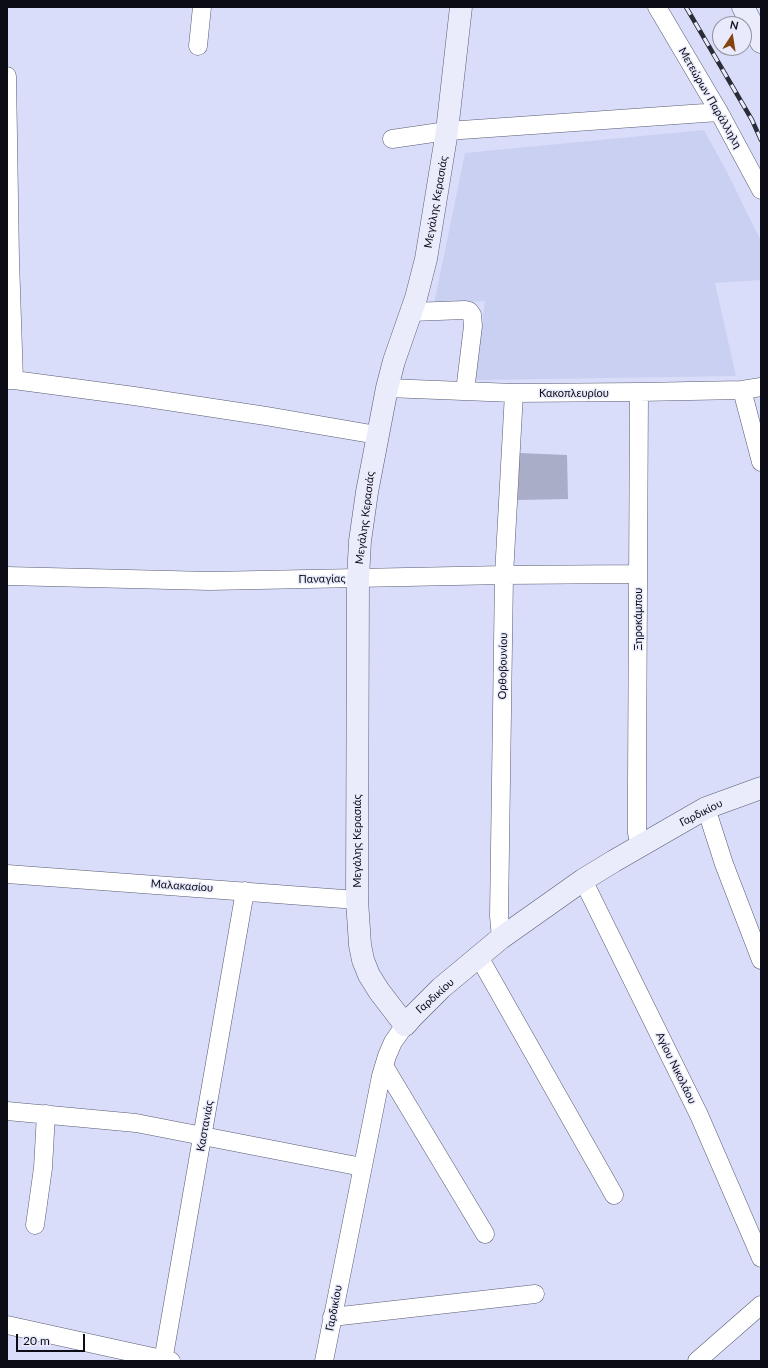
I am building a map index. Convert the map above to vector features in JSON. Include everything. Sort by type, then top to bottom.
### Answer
[{"type":"street","points":[[198,46],[202,7]]},
{"type":"street","name":"Μεγάλης Κερασιάς","points":[[405,1025],[379,991],[366,967],[360,945],[357,900],[358,578],[363,519],[377,435],[387,388],[394,360],[411,312],[426,259],[447,131],[461,7]]},
{"type":"street","name":"Μετεώρων Παράλληλη","points":[[657,7],[719,112],[761,190]]},
{"type":"street","points":[[743,7],[761,42]]},
{"type":"street","points":[[7,76],[10,380],[142,397],[377,435]]},
{"type":"street","points":[[392,139],[447,131],[719,112]]},
{"type":"street","points":[[411,312],[465,310],[472,315],[473,326],[465,392]]},
{"type":"street","name":"Κακοπλευρίου","points":[[387,388],[514,393],[742,390],[761,387]]},
{"type":"street","points":[[742,390],[761,462]]},
{"type":"street","name":"Ξηροκάμπου","points":[[639,392],[637,833],[640,846]]},
{"type":"street","name":"Ορθοβουνίου","points":[[502,938],[499,916],[504,575],[514,393]]},
{"type":"street","name":"Παναγίας","points":[[7,576],[210,580],[638,574]]},
{"type":"street","name":"Γαρδικίου","points":[[324,1361],[362,1167],[384,1066],[393,1042],[405,1025],[427,1001],[502,938],[583,880],[706,808],[761,788]]},
{"type":"street","points":[[706,808],[724,864],[761,960]]},
{"type":"street","name":"Μαλακασίου","points":[[7,874],[357,900]]},
{"type":"street","name":"Αγίου Νικολάου","points":[[583,880],[699,1115],[761,1258]]},
{"type":"street","name":"Καστανιάς","points":[[166,1360],[245,891]]},
{"type":"street","points":[[479,957],[614,1195]]},
{"type":"street","points":[[384,1066],[485,1234]]},
{"type":"street","points":[[7,1112],[46,1114],[136,1123],[362,1167]]},
{"type":"street","points":[[35,1225],[43,1168],[46,1114]]},
{"type":"street","points":[[332,1317],[535,1294]]},
{"type":"street","points":[[697,1361],[761,1305]]},
{"type":"street","points":[[7,1325],[166,1360]]},
{"type":"shaded area","points":[[704,130],[727,172],[761,241],[761,280],[715,283],[736,376],[475,380],[485,301],[434,304],[465,153]]},
{"type":"building","points":[[519,453],[567,455],[568,499],[518,500]]},
{"type":"railway","points":[[686,7],[752,120],[761,140]]}]
